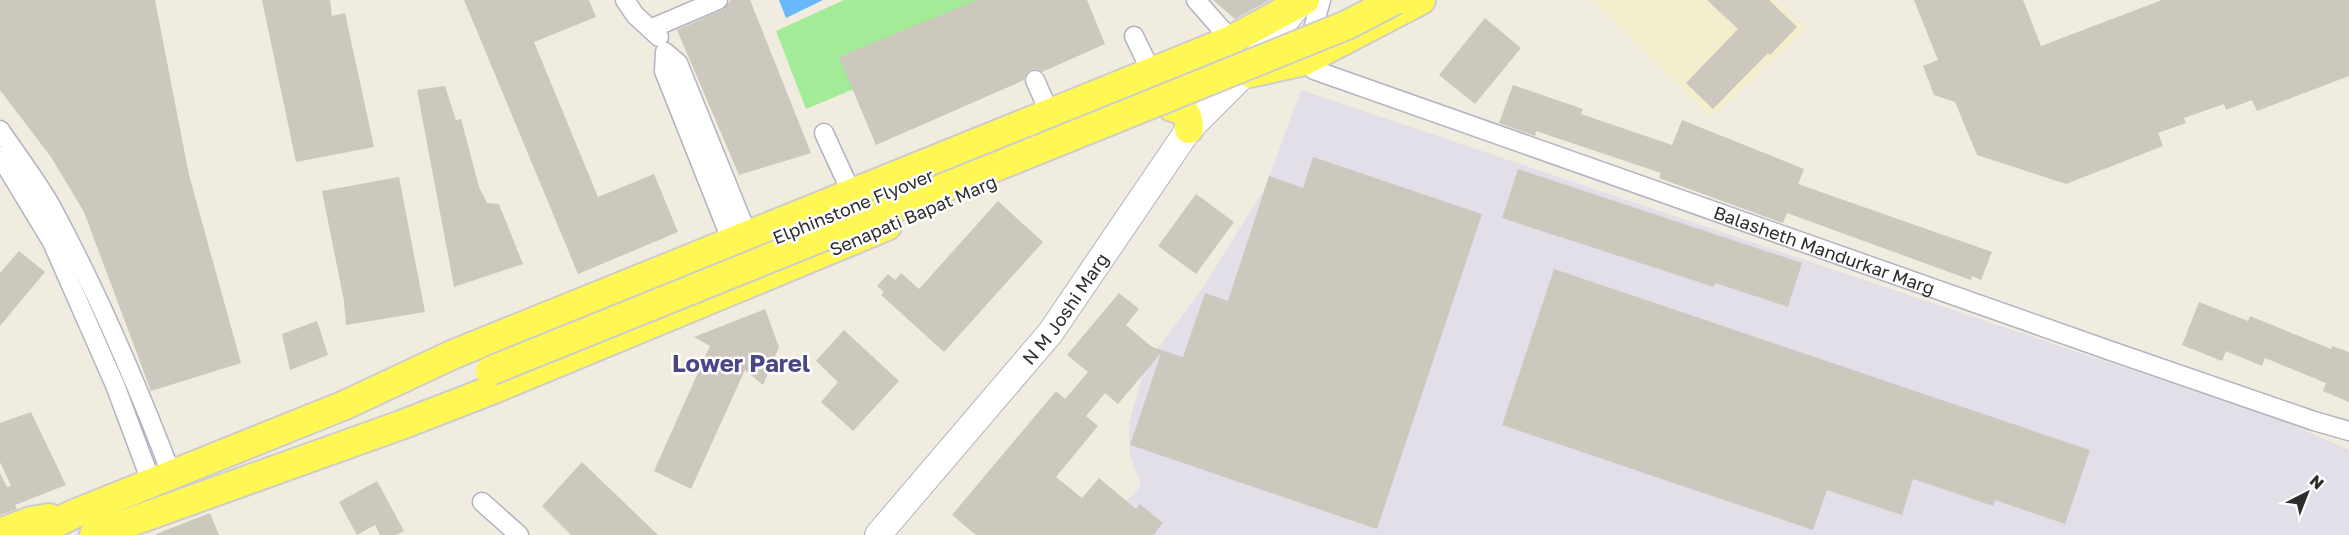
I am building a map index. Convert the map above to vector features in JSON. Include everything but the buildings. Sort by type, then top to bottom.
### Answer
[{"type":"main road","name":"Elphinstone Flyover","points":[[410,407],[492,352],[1342,9],[1358,0]]},
{"type":"main road","name":"Elphinstone Flyover","points":[[345,405],[410,407],[490,371],[1347,26],[1395,0]]},
{"type":"main road","name":"Senapati Bapat Marg","points":[[410,407],[505,385],[1172,107],[1243,75],[1304,61],[1421,0]]},
{"type":"main road","points":[[31,535],[74,514],[383,389],[454,354],[1231,40],[1278,13],[1307,1]]},
{"type":"main road","name":"N M Joshi Marg","points":[[878,535],[1052,332],[1189,129],[1243,75],[1307,1]]},
{"type":"main road","points":[[1154,72],[1172,107],[1187,113],[1190,118],[1189,129]]},
{"type":"main road","points":[[94,535],[410,407]]},
{"type":"main road","points":[[0,533],[31,521],[74,514]]},
{"type":"street","points":[[625,0],[635,15],[660,38],[665,52],[664,71],[740,239]]},
{"type":"street","points":[[650,29],[718,0]]},
{"type":"street","points":[[1196,0],[1231,40],[1243,75]]},
{"type":"street","points":[[1304,61],[1307,1]]},
{"type":"street","points":[[1134,36],[1148,65],[1154,72]]},
{"type":"street","name":"Balasheth Mandurkar Marg","points":[[1304,61],[1314,70],[2126,356],[2349,431]]},
{"type":"street","points":[[1030,83],[1045,116]]},
{"type":"street","points":[[0,130],[50,204],[58,238],[115,385],[134,431],[162,480]]},
{"type":"street","points":[[824,134],[852,194]]},
{"type":"street","points":[[0,156],[58,238],[119,345],[153,425],[162,480]]},
{"type":"street","points":[[134,431],[153,425]]},
{"type":"street","points":[[482,502],[519,535]]},
{"type":"shaded area","points":[[1592,0],[1775,0],[1807,29],[1711,117]]},
{"type":"shaded area","points":[[1301,90],[2288,423],[2349,450],[2349,535],[1093,535],[1141,486],[1130,455],[1129,423],[1145,365],[1204,286],[1265,188]]},
{"type":"green space","points":[[844,0],[1065,1],[806,109],[776,31]]},
{"type":"water","points":[[779,0],[823,0],[786,18]]},
{"type":"district","name":"Lower Parel","points":[[741,362]]}]
